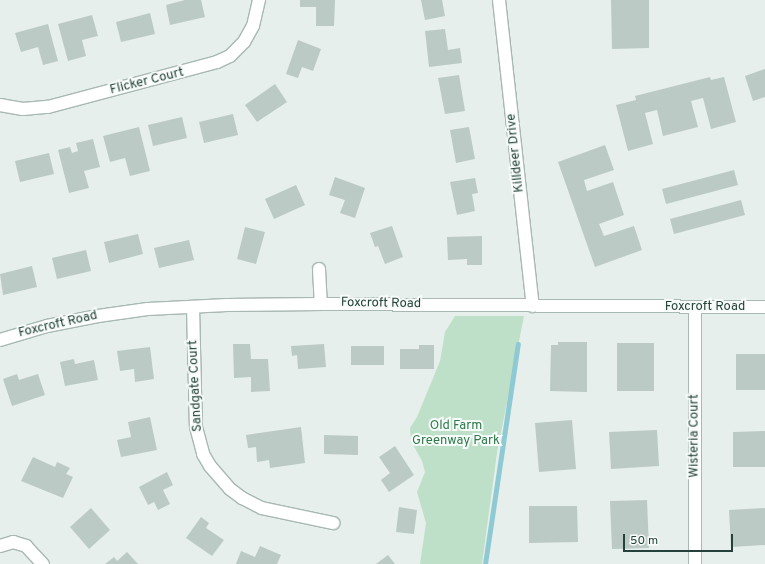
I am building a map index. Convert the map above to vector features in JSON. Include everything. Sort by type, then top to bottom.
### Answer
[{"type":"street","name":"Flicker Court","points":[[0,104],[23,109],[48,107],[217,62],[230,56],[244,42],[253,26],[259,0]]},
{"type":"street","name":"Killdeer Drive","points":[[499,0],[533,306]]},
{"type":"street","points":[[319,269],[321,304]]},
{"type":"street","name":"Foxcroft Road","points":[[0,340],[47,326],[98,316],[148,309],[193,307],[321,304],[765,307]]},
{"type":"street","name":"Sandgate Court","points":[[193,307],[196,427],[203,454],[210,466],[230,489],[242,498],[262,508],[333,523]]},
{"type":"street","name":"Wisteria Court","points":[[695,564],[696,307]]},
{"type":"street","points":[[0,546],[13,542],[26,546],[43,564]]},
{"type":"green space","name":"Old Farm Greenway Park","points":[[455,316],[524,316],[497,453],[482,564],[420,564],[426,523],[417,492],[425,472],[422,461],[411,441],[410,428],[417,417],[440,361],[445,332]]},
{"type":"building","points":[[185,0],[201,0],[205,17],[170,25],[166,5]]},
{"type":"building","points":[[300,0],[335,0],[334,26],[316,26],[316,7],[300,7]]},
{"type":"building","points":[[421,0],[442,0],[445,16],[425,20]]},
{"type":"building","points":[[611,0],[649,0],[649,48],[612,49]]},
{"type":"building","points":[[150,13],[155,34],[121,42],[116,22]]},
{"type":"building","points":[[92,15],[98,36],[82,40],[86,56],[68,61],[58,24]]},
{"type":"building","points":[[48,24],[58,61],[43,65],[38,47],[21,52],[15,33]]},
{"type":"building","points":[[445,29],[448,50],[460,48],[462,63],[429,67],[425,31]]},
{"type":"building","points":[[298,40],[321,49],[313,71],[302,67],[298,78],[286,74]]},
{"type":"building","points":[[765,69],[765,97],[753,101],[745,76]]},
{"type":"building","points":[[459,75],[465,111],[445,114],[438,78]]},
{"type":"building","points":[[710,77],[711,80],[724,77],[736,122],[711,129],[703,98],[691,101],[698,127],[663,136],[657,110],[645,113],[653,144],[628,151],[616,105],[636,100],[635,96]]},
{"type":"building","points":[[275,84],[287,102],[257,122],[245,105]]},
{"type":"building","points":[[233,114],[238,135],[204,143],[199,122]]},
{"type":"building","points":[[182,117],[187,138],[153,146],[148,125]]},
{"type":"building","points":[[139,127],[150,171],[130,176],[125,158],[110,162],[103,136]]},
{"type":"building","points":[[469,127],[475,159],[456,163],[450,130]]},
{"type":"building","points":[[93,139],[100,167],[84,171],[89,188],[69,193],[58,150],[70,147],[72,153],[78,151],[76,143]]},
{"type":"building","points":[[605,145],[614,170],[584,180],[587,191],[613,182],[624,215],[599,224],[604,236],[634,226],[642,250],[595,267],[558,162]]},
{"type":"building","points":[[49,153],[54,174],[20,182],[15,161]]},
{"type":"building","points":[[734,170],[738,185],[666,204],[662,189]]},
{"type":"building","points":[[335,177],[365,188],[355,218],[340,213],[345,200],[329,195]]},
{"type":"building","points":[[475,178],[478,193],[472,194],[475,211],[457,215],[450,182]]},
{"type":"building","points":[[296,185],[305,205],[274,219],[265,199]]},
{"type":"building","points":[[741,200],[745,215],[674,234],[670,219]]},
{"type":"building","points":[[392,226],[403,257],[385,264],[378,246],[375,247],[370,233]]},
{"type":"building","points":[[245,227],[265,232],[256,264],[237,259]]},
{"type":"building","points":[[138,234],[143,254],[109,263],[104,242]]},
{"type":"building","points":[[482,236],[482,265],[467,265],[467,259],[448,260],[447,237]]},
{"type":"building","points":[[189,240],[194,260],[159,268],[154,248]]},
{"type":"building","points":[[86,250],[91,271],[57,279],[52,258]]},
{"type":"building","points":[[32,266],[37,287],[3,295],[0,274]]},
{"type":"building","points":[[558,342],[587,342],[587,392],[550,391],[551,345],[558,345]]},
{"type":"building","points":[[617,343],[654,343],[654,391],[617,391]]},
{"type":"building","points":[[233,344],[250,344],[251,359],[268,359],[270,391],[251,392],[251,377],[234,378]]},
{"type":"building","points":[[324,344],[326,367],[298,369],[297,355],[292,356],[291,346]]},
{"type":"building","points":[[419,345],[434,345],[434,369],[400,369],[400,349],[419,349]]},
{"type":"building","points":[[351,346],[384,346],[384,365],[351,365]]},
{"type":"building","points":[[150,347],[154,379],[135,382],[134,369],[120,371],[117,351]]},
{"type":"building","points":[[736,354],[765,354],[765,390],[736,390]]},
{"type":"building","points":[[74,359],[75,364],[94,360],[98,380],[65,386],[60,362]]},
{"type":"building","points":[[17,374],[19,380],[38,374],[45,395],[12,406],[3,379]]},
{"type":"building","points":[[150,417],[157,450],[121,457],[117,440],[131,437],[128,422]]},
{"type":"building","points":[[572,420],[576,469],[539,472],[535,423]]},
{"type":"building","points":[[301,427],[305,463],[270,468],[269,460],[257,462],[256,447],[248,448],[246,435]]},
{"type":"building","points":[[657,430],[659,466],[611,469],[609,432]]},
{"type":"building","points":[[765,431],[765,467],[733,467],[733,432]]},
{"type":"building","points":[[324,435],[358,436],[358,455],[324,454]]},
{"type":"building","points":[[395,446],[414,475],[389,492],[381,480],[390,473],[379,457]]},
{"type":"building","points":[[33,457],[55,467],[57,462],[70,468],[66,474],[73,477],[63,498],[21,481]]},
{"type":"building","points":[[167,472],[173,485],[163,490],[170,504],[158,510],[154,502],[148,505],[139,487]]},
{"type":"building","points":[[647,500],[649,548],[612,549],[610,501]]},
{"type":"building","points":[[529,506],[577,506],[578,542],[529,543]]},
{"type":"building","points":[[399,507],[417,510],[414,534],[396,532]]},
{"type":"building","points":[[91,508],[110,530],[89,549],[70,527]]},
{"type":"building","points":[[765,508],[765,545],[731,547],[729,510]]},
{"type":"building","points":[[201,517],[209,523],[206,528],[224,540],[212,556],[186,538]]},
{"type":"building","points":[[260,546],[281,555],[277,564],[236,564],[241,551],[255,557]]},
{"type":"building","points":[[127,552],[138,564],[105,564],[114,557],[117,561]]},
{"type":"building","points":[[388,555],[395,564],[376,564]]},
{"type":"waterway","points":[[485,564],[518,344]]}]
